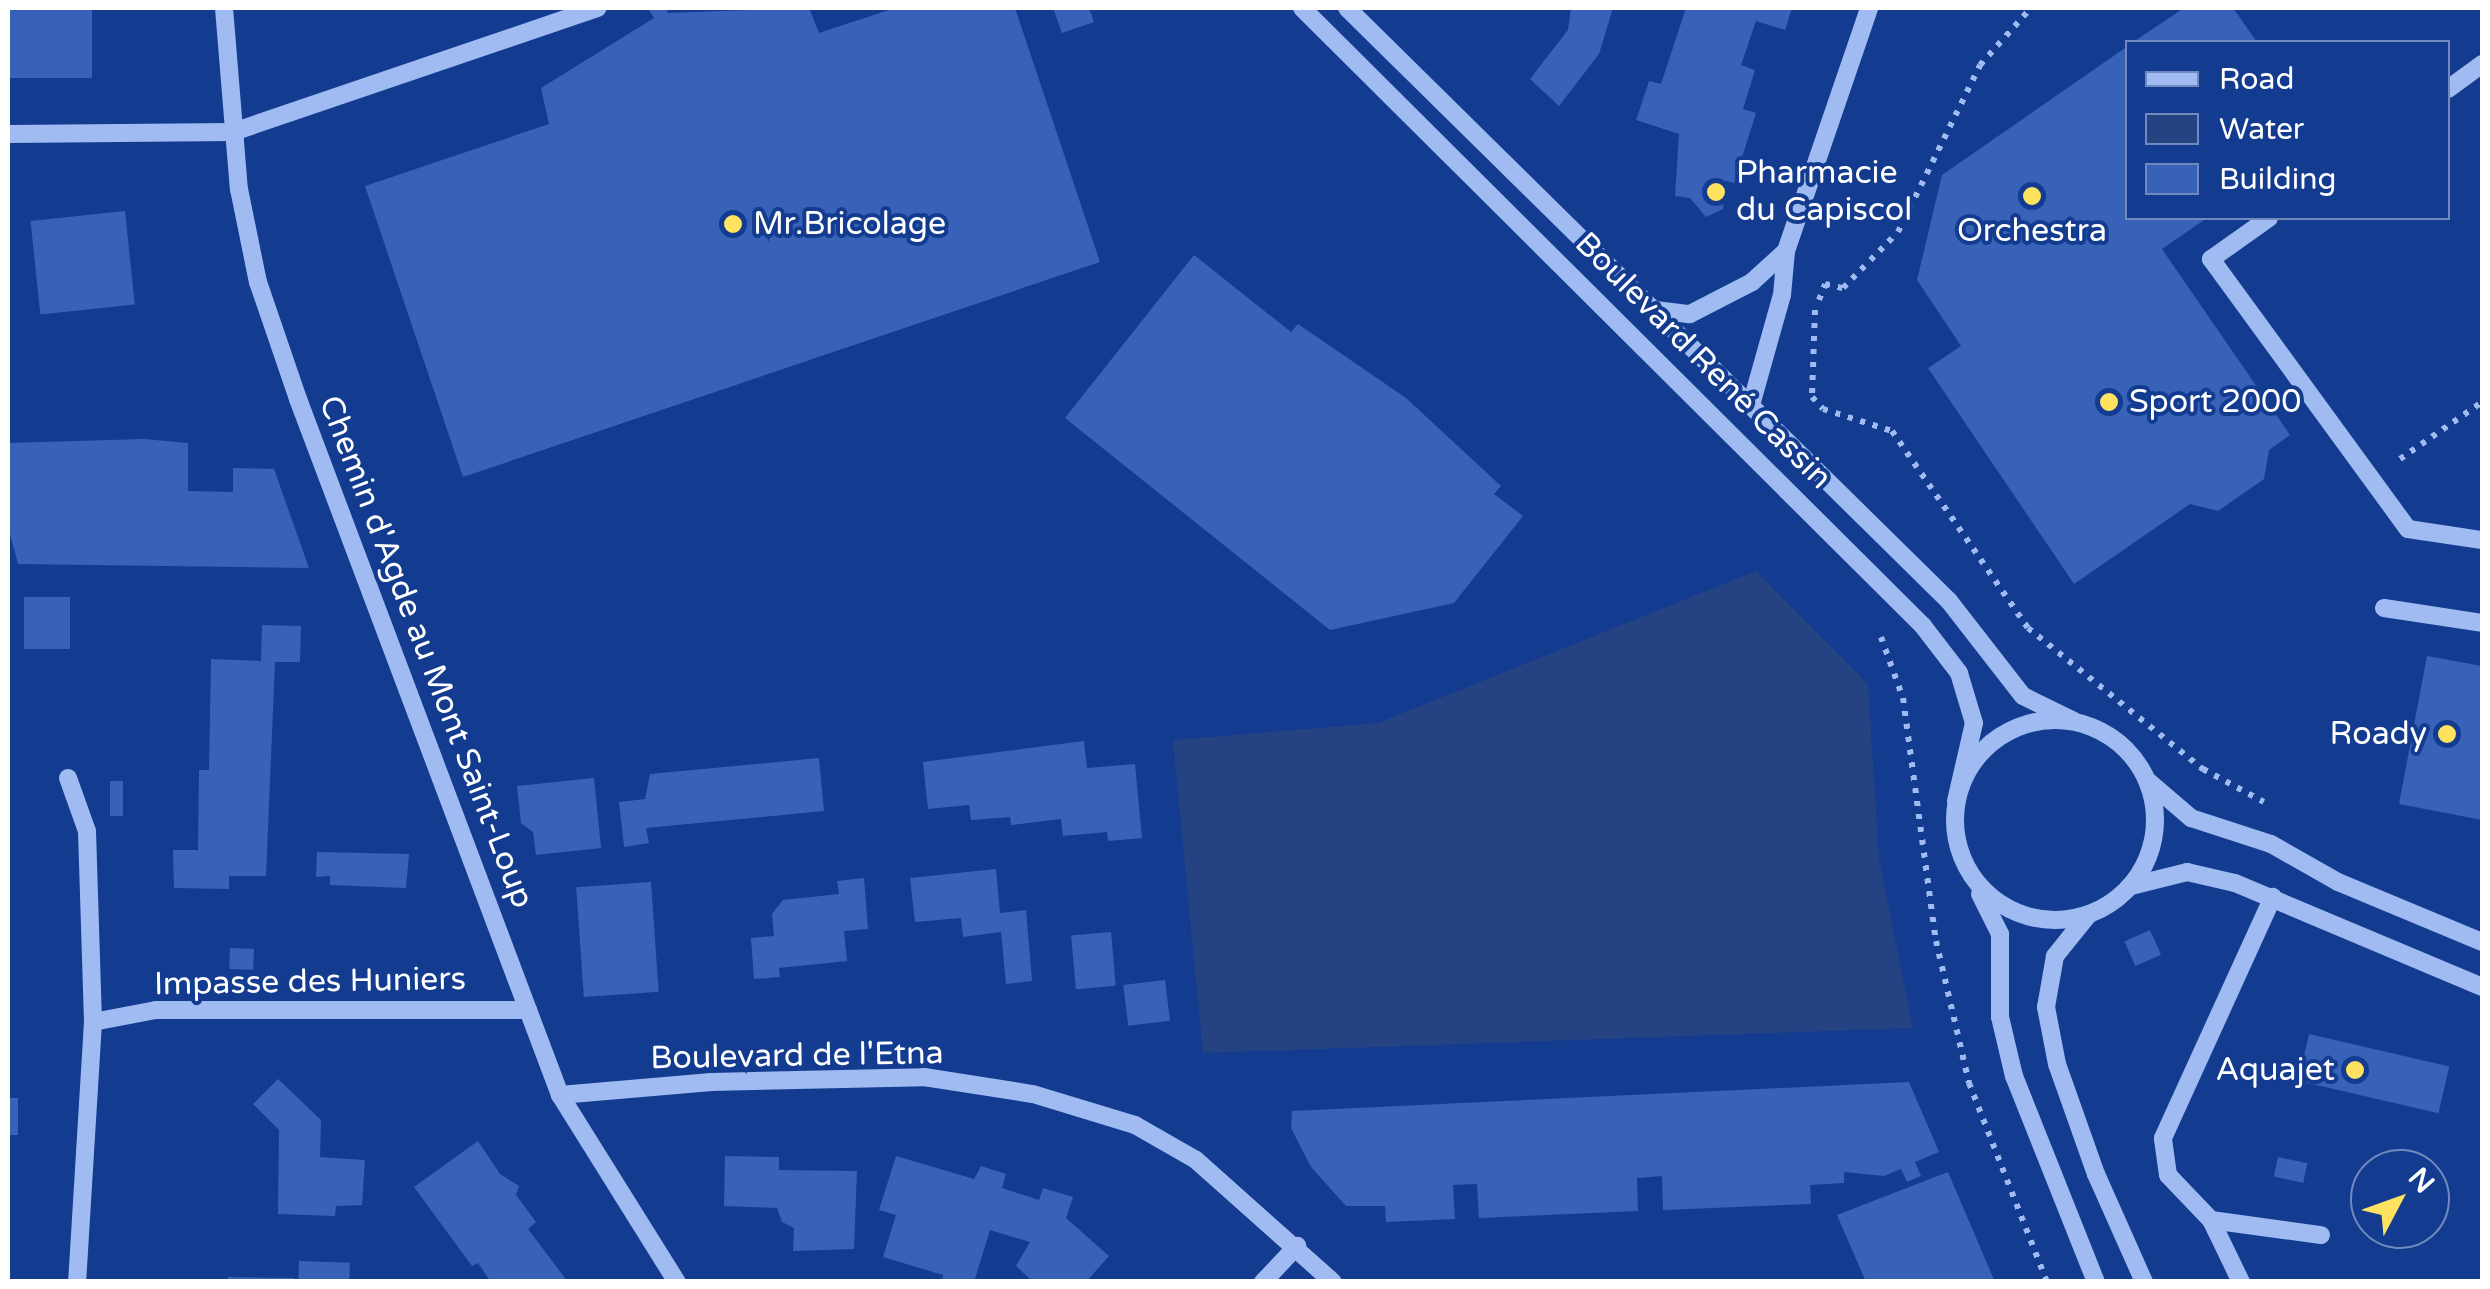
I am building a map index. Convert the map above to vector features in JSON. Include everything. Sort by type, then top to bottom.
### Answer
[{"type":"street","name":"Chemin d'Agde au Mont Saint-Loup","points":[[224,8],[233,132],[258,282],[560,1095],[677,1282]]},
{"type":"street","points":[[8,134],[233,132],[598,8]]},
{"type":"street","name":"Boulevard René Cassin","points":[[1302,8],[1923,626],[1960,673],[1974,723],[1956,800]]},
{"type":"street","name":"Boulevard René Cassin","points":[[1347,8],[1949,601],[2023,696],[2074,721]]},
{"type":"street","points":[[1751,405],[1782,295],[1786,251],[1869,8]]},
{"type":"street","points":[[2450,88],[2482,64]]},
{"type":"street","points":[[2266,220],[2211,259],[2408,529],[2482,540]]},
{"type":"street","points":[[1654,310],[1690,314],[1752,282],[1786,251]]},
{"type":"street","points":[[2384,608],[2482,623]]},
{"type":"street","points":[[2096,1282],[2014,1076],[2000,1017],[2000,934],[1960,853],[1956,800],[1966,772],[2012,729],[2042,720],[2074,721],[2129,752],[2146,779],[2191,818],[2271,844],[2338,882],[2482,942]]},
{"type":"street","points":[[68,778],[87,831],[93,1022],[78,1282]]},
{"type":"street","points":[[2131,886],[2155,834],[2146,779]]},
{"type":"street","points":[[1960,853],[1975,880],[2012,910],[2057,921],[2088,915]]},
{"type":"street","points":[[2144,1282],[2089,1156],[2057,1064],[2046,1007],[2055,956],[2088,915],[2131,886],[2187,872],[2273,897],[2482,987]]},
{"type":"street","points":[[2242,1282],[2212,1220],[2168,1175],[2163,1138],[2273,897]]},
{"type":"street","name":"Impasse des Huniers","points":[[93,1022],[156,1010],[528,1010]]},
{"type":"street","name":"Boulevard de l'Etna","points":[[560,1095],[924,1077],[1034,1094],[1135,1124],[1181,1151],[1297,1246],[1333,1282]]},
{"type":"street","points":[[2212,1220],[2321,1234]]},
{"type":"street","points":[[1263,1282],[1297,1246]]},
{"type":"path","points":[[1825,284],[1843,288],[1898,232],[1980,65],[2030,8]]},
{"type":"path","points":[[1782,295],[1816,310],[1812,396],[1843,420],[1868,420],[1892,430],[2028,628],[2203,769],[2282,812]]},
{"type":"path","points":[[2371,480],[2482,402]]},
{"type":"path","points":[[1874,622],[1903,698],[1936,941],[1969,1083],[2047,1282]]},
{"type":"water","points":[[1756,571],[1868,684],[1879,859],[1913,1028],[1203,1053],[1173,740],[1378,723]]},
{"type":"building","points":[[8,8],[92,8],[92,78],[8,78]]},
{"type":"building","name":"Mr.Bricolage","points":[[648,8],[668,8],[667,13],[809,8],[819,33],[895,8],[1015,8],[1100,262],[463,477],[365,186],[549,124],[541,88],[654,18]]},
{"type":"building","points":[[1053,8],[1089,8],[1094,22],[1062,33]]},
{"type":"building","points":[[1571,8],[1613,8],[1599,54],[1559,106],[1530,79],[1568,30]]},
{"type":"building","points":[[1686,8],[1792,8],[1785,30],[1756,21],[1741,65],[1755,70],[1743,109],[1756,113],[1734,183],[1726,181],[1723,209],[1706,217],[1690,198],[1675,196],[1679,134],[1636,120],[1649,81],[1661,84]]},
{"type":"building","points":[[2184,8],[2233,8],[2256,40],[2136,40]]},
{"type":"building","name":"Sport 2000","points":[[2125,48],[2125,220],[2204,220],[2162,249],[2290,435],[2269,450],[2264,479],[2218,511],[2190,504],[2074,584],[1928,368],[1961,346],[1917,280],[1942,175]]},
{"type":"building","points":[[125,211],[135,304],[40,314],[31,221]]},
{"type":"building","points":[[1194,255],[1291,332],[1298,324],[1406,398],[1501,486],[1494,494],[1523,516],[1454,603],[1330,630],[1065,418]]},
{"type":"building","points":[[144,439],[188,443],[188,491],[233,492],[233,468],[274,469],[309,568],[18,564],[8,527],[8,443]]},
{"type":"building","points":[[24,597],[70,597],[70,649],[24,649]]},
{"type":"building","points":[[262,625],[301,626],[300,662],[275,662],[266,876],[229,876],[229,889],[174,888],[173,850],[198,850],[199,770],[209,770],[211,659],[261,661]]},
{"type":"building","name":"Roady","points":[[2427,656],[2482,666],[2482,820],[2399,804]]},
{"type":"building","points":[[1084,741],[1087,768],[1135,764],[1142,838],[1108,841],[1107,832],[1063,836],[1061,819],[1011,825],[1010,817],[971,820],[969,805],[928,809],[923,762]]},
{"type":"building","points":[[819,758],[824,811],[646,828],[649,843],[624,847],[619,802],[645,799],[650,774]]},
{"type":"building","points":[[594,778],[601,848],[536,855],[533,832],[521,823],[517,786]]},
{"type":"building","points":[[110,781],[123,781],[123,816],[110,816]]},
{"type":"building","points":[[317,852],[409,854],[406,888],[330,885],[330,876],[316,877]]},
{"type":"building","points":[[996,869],[1000,913],[1026,910],[1032,981],[1006,984],[1001,932],[963,937],[961,918],[915,922],[910,878]]},
{"type":"building","points":[[864,878],[868,929],[844,931],[847,961],[779,968],[780,977],[754,979],[751,938],[774,936],[772,914],[783,900],[839,894],[837,881]]},
{"type":"building","points":[[651,882],[659,992],[584,997],[576,887]]},
{"type":"building","points":[[2150,930],[2161,955],[2135,966],[2124,941]]},
{"type":"building","points":[[1111,932],[1116,986],[1076,989],[1071,935]]},
{"type":"building","points":[[230,948],[254,949],[253,970],[229,969]]},
{"type":"building","points":[[1165,980],[1170,1021],[1128,1026],[1123,985]]},
{"type":"building","points":[[2309,1034],[2449,1066],[2439,1113],[2298,1081]]},
{"type":"building","points":[[278,1079],[321,1120],[320,1157],[365,1160],[362,1205],[336,1206],[335,1216],[278,1214],[279,1130],[253,1104]]},
{"type":"building","points":[[1909,1082],[1939,1152],[1915,1162],[1921,1176],[1907,1182],[1901,1169],[1884,1176],[1844,1172],[1844,1183],[1810,1185],[1811,1204],[1663,1210],[1662,1176],[1637,1178],[1638,1211],[1479,1218],[1477,1184],[1453,1185],[1455,1219],[1386,1222],[1385,1206],[1346,1206],[1311,1167],[1291,1128],[1292,1111]]},
{"type":"building","points":[[8,1098],[18,1098],[18,1135],[8,1135]]},
{"type":"building","points":[[478,1141],[500,1174],[519,1186],[516,1195],[536,1222],[528,1229],[568,1282],[491,1282],[478,1263],[472,1266],[414,1187]]},
{"type":"building","points":[[725,1156],[779,1157],[779,1170],[857,1171],[854,1249],[793,1251],[794,1228],[782,1222],[777,1208],[724,1206]]},
{"type":"building","points":[[896,1156],[974,1179],[981,1166],[1006,1174],[1002,1188],[1039,1200],[1043,1188],[1073,1197],[1066,1218],[1109,1256],[1086,1282],[1033,1282],[1016,1266],[1030,1242],[990,1230],[974,1282],[942,1282],[943,1275],[883,1257],[896,1215],[879,1210]]},
{"type":"building","points":[[2278,1157],[2307,1163],[2303,1183],[2274,1177]]},
{"type":"building","points":[[1948,1172],[1995,1282],[1866,1282],[1837,1215]]},
{"type":"building","points":[[299,1261],[350,1263],[349,1282],[298,1282]]},
{"type":"building","points":[[228,1277],[294,1278],[294,1282],[227,1282]]},
{"type":"place","name":"Pharmacie du Capiscol","points":[[1716,192]]},
{"type":"place","name":"Orchestra","points":[[2032,196]]},
{"type":"place","name":"Mr.Bricolage","points":[[733,224]]},
{"type":"place","name":"Sport 2000","points":[[2109,402]]},
{"type":"place","name":"Roady","points":[[2447,734]]},
{"type":"place","name":"Aquajet","points":[[2355,1070]]}]
